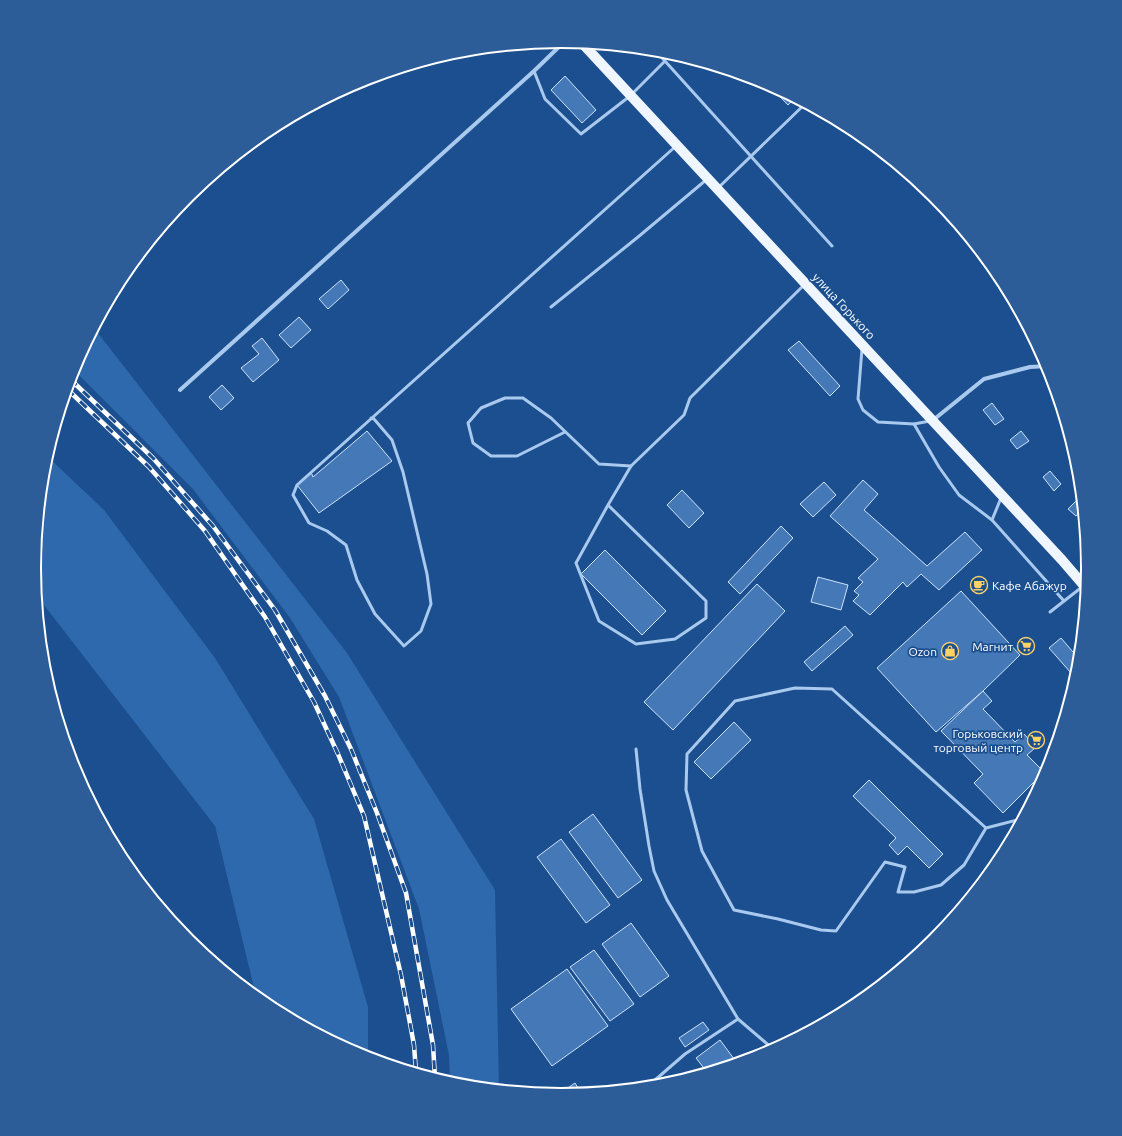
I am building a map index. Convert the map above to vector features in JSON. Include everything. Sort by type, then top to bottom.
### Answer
[{"type":"main road","name":"улица Горького","points":[[587,49],[1002,495],[1081,582]]},
{"type":"street","points":[[180,390],[558,48]]},
{"type":"street","points":[[932,420],[984,380],[1030,367],[1040,366]]},
{"type":"lane","points":[[661,58],[832,246]]},
{"type":"lane","points":[[534,71],[545,100],[581,134],[630,96],[664,61]]},
{"type":"lane","points":[[717,189],[801,108]]},
{"type":"lane","points":[[371,418],[374,419],[392,440],[403,472],[427,574],[431,604],[421,631],[404,646],[375,614],[357,580],[346,545],[327,531],[309,523],[293,495],[297,485],[371,418],[677,146]]},
{"type":"lane","points":[[551,307],[707,179]]},
{"type":"lane","points":[[608,505],[706,601],[706,618],[675,639],[636,644],[599,621],[576,563],[608,505],[631,466],[684,415],[690,398],[806,284]]},
{"type":"lane","points":[[862,345],[858,399],[863,410],[878,422],[914,424],[932,420]]},
{"type":"lane","points":[[565,432],[518,456],[491,456],[473,443],[468,423],[481,408],[505,398],[523,398],[551,418],[599,464],[631,466]]},
{"type":"lane","points":[[914,424],[939,467],[959,495],[992,520],[1064,601]]},
{"type":"lane","points":[[992,520],[1002,495]]},
{"type":"lane","points":[[1050,612],[1080,590]]},
{"type":"lane","points":[[986,828],[832,689],[795,688],[735,701],[687,754],[686,790],[702,851],[734,910],[821,930],[836,930],[885,862],[905,867],[898,892],[914,892],[941,885],[964,865],[986,828],[1014,821]]},
{"type":"lane","points":[[636,749],[648,846],[654,871],[667,900],[738,1019],[768,1044]]},
{"type":"lane","points":[[656,1079],[685,1054],[738,1019]]},
{"type":"shaded area","points":[[98,333],[347,653],[495,890],[499,1085],[450,1076],[449,1055],[419,909],[339,697],[290,618],[193,489],[79,375]]},
{"type":"shaded area","points":[[52,461],[104,510],[215,658],[314,819],[368,1007],[368,1050],[331,1034],[301,1018],[254,988],[215,826],[42,603],[42,534],[45,500]]},
{"type":"building","points":[[565,76],[596,110],[582,123],[551,90]]},
{"type":"building","points":[[781,97],[791,102],[788,105]]},
{"type":"building","points":[[341,280],[349,290],[328,309],[319,299]]},
{"type":"building","points":[[299,317],[311,330],[291,348],[279,335]]},
{"type":"building","points":[[262,338],[279,360],[253,382],[241,368],[259,354],[252,346]]},
{"type":"building","points":[[799,341],[840,386],[830,396],[788,350]]},
{"type":"building","points":[[222,385],[234,398],[221,410],[209,397]]},
{"type":"building","points":[[992,403],[1004,419],[995,425],[983,410]]},
{"type":"building","points":[[367,431],[392,461],[319,513],[297,485],[311,472],[313,477]]},
{"type":"building","points":[[1021,431],[1029,441],[1017,449],[1010,440]]},
{"type":"building","points":[[1050,471],[1061,484],[1054,491],[1043,477]]},
{"type":"building","points":[[863,480],[878,494],[864,510],[927,566],[965,532],[982,550],[939,590],[921,574],[907,587],[903,582],[870,615],[853,601],[859,595],[854,591],[863,582],[858,578],[878,559],[830,516]]},
{"type":"building","points":[[824,482],[836,495],[813,517],[800,504]]},
{"type":"building","points":[[682,490],[704,513],[689,528],[667,505]]},
{"type":"building","points":[[1077,500],[1078,514],[1076,516],[1068,509]]},
{"type":"building","points":[[781,526],[793,538],[740,594],[728,582]]},
{"type":"building","points":[[605,550],[666,611],[642,635],[581,574]]},
{"type":"building","points":[[818,577],[848,585],[841,610],[811,602]]},
{"type":"building","points":[[757,584],[785,611],[673,730],[644,702]]},
{"type":"building","points":[[961,591],[1020,655],[983,691],[936,732],[877,668]]},
{"type":"building","points":[[845,626],[853,635],[812,671],[804,662]]},
{"type":"building","points":[[1061,638],[1074,653],[1070,672],[1049,648]]},
{"type":"building","points":[[983,691],[992,701],[983,709],[1015,742],[1024,734],[1036,747],[1027,755],[1040,768],[1034,782],[1003,813],[974,783],[983,774],[941,731]]},
{"type":"building","points":[[734,722],[751,740],[711,779],[694,762]]},
{"type":"building","points":[[869,780],[943,854],[929,868],[907,846],[898,855],[889,845],[896,838],[853,796]]},
{"type":"building","points":[[593,814],[642,880],[618,898],[569,832]]},
{"type":"building","points":[[561,839],[610,905],[586,923],[537,857]]},
{"type":"building","points":[[631,923],[669,976],[640,997],[602,944]]},
{"type":"building","points":[[594,950],[634,1004],[610,1021],[570,967]]},
{"type":"building","points":[[567,969],[608,1026],[552,1066],[511,1009]]},
{"type":"building","points":[[703,1022],[709,1030],[685,1047],[679,1038]]},
{"type":"building","points":[[720,1040],[733,1058],[704,1068],[696,1058]]},
{"type":"building","points":[[575,1083],[578,1088],[568,1088]]},
{"type":"railway","points":[[75,384],[153,458],[213,526],[275,610],[325,696],[351,749],[377,813],[406,893],[433,1045],[435,1072]]},
{"type":"railway","points":[[72,394],[149,467],[205,531],[265,617],[314,702],[364,816],[401,975],[414,1045],[416,1067]]},
{"type":"place","name":"Кафе Абажур","points":[[979,585]]},
{"type":"place","name":"Магнит","points":[[1026,646]]},
{"type":"place","name":"Ozon","points":[[950,651]]},
{"type":"place","name":"Горьковский торговый центр","points":[[1036,740]]}]
